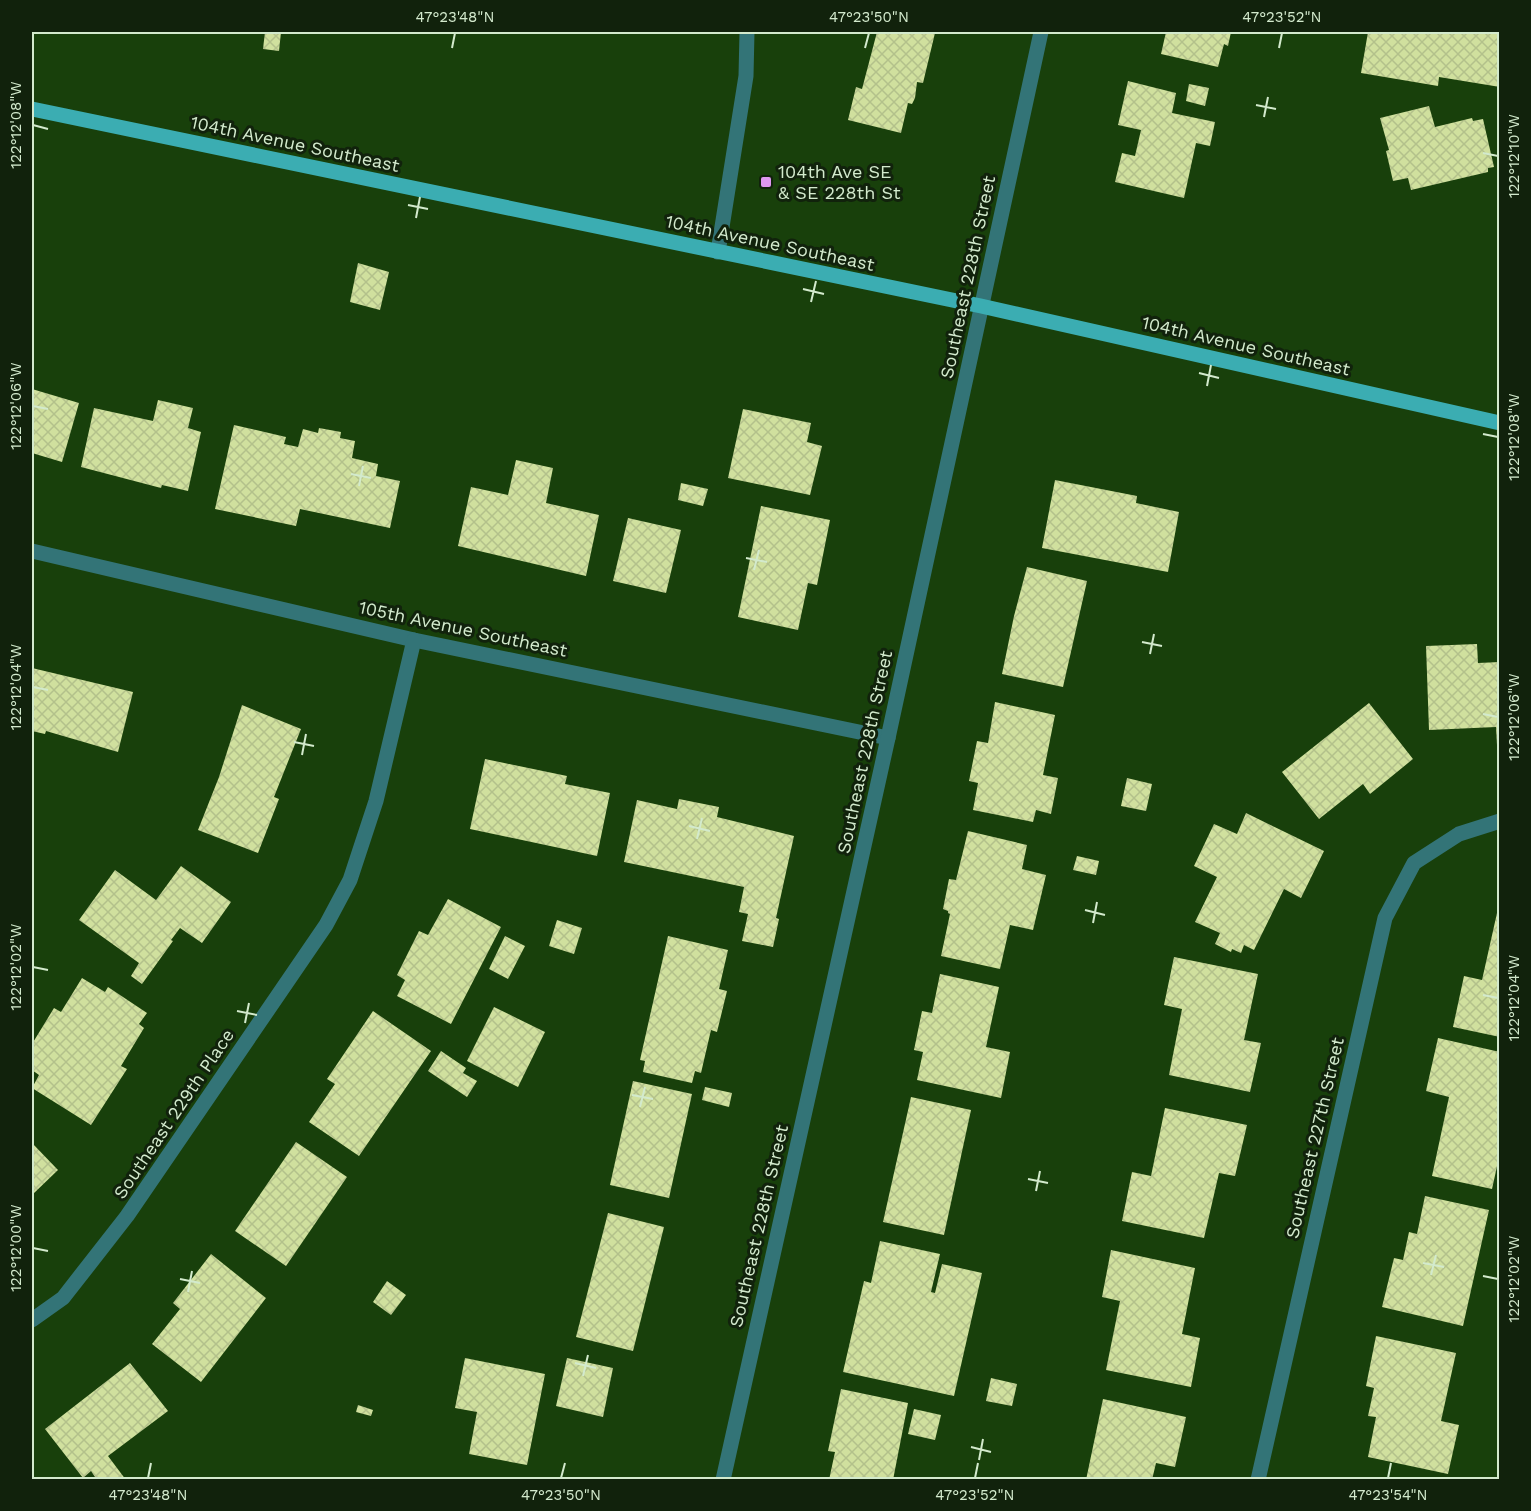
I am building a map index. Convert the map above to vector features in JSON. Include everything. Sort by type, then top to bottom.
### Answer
[{"type":"main road","name":"104th Avenue Southeast","points":[[32,109],[981,306],[1500,423]]},
{"type":"street","points":[[718,252],[746,76],[747,32]]},
{"type":"street","name":"Southeast 228th Street","points":[[723,1479],[888,738],[1041,32]]},
{"type":"street","name":"105th Avenue Southeast","points":[[32,551],[414,640],[888,738]]},
{"type":"street","name":"Southeast 229th Place","points":[[32,1320],[63,1298],[127,1216],[326,925],[351,880],[376,801],[414,640]]},
{"type":"street","name":"Southeast 227th Street","points":[[1258,1479],[1385,918],[1414,863],[1459,834],[1500,821]]},
{"type":"building","points":[[265,32],[281,32],[279,51],[263,49]]},
{"type":"building","points":[[877,32],[935,33],[923,83],[917,82],[915,98],[912,104],[908,103],[901,133],[848,120],[856,87],[862,89]]},
{"type":"building","points":[[1166,32],[1231,32],[1228,46],[1224,44],[1218,67],[1161,54]]},
{"type":"building","points":[[1368,32],[1500,32],[1500,87],[1439,77],[1438,86],[1361,73]]},
{"type":"building","points":[[1128,81],[1176,93],[1172,113],[1215,122],[1210,146],[1196,143],[1184,198],[1115,182],[1122,153],[1135,156],[1141,130],[1118,125]]},
{"type":"building","points":[[1189,84],[1209,88],[1205,106],[1186,101]]},
{"type":"building","points":[[1429,106],[1435,127],[1472,118],[1473,121],[1483,119],[1494,167],[1488,168],[1488,172],[1411,190],[1408,178],[1393,181],[1386,151],[1389,150],[1380,118]]},
{"type":"building","points":[[358,263],[389,272],[380,310],[350,302]]},
{"type":"building","points":[[32,389],[79,403],[62,462],[32,453]]},
{"type":"building","points":[[158,400],[193,408],[188,428],[201,432],[188,491],[162,485],[161,488],[81,467],[94,408],[153,421]]},
{"type":"building","points":[[743,409],[811,423],[807,442],[822,446],[810,495],[728,478]]},
{"type":"building","points":[[234,425],[286,437],[284,444],[298,447],[303,429],[318,433],[319,428],[341,432],[340,438],[355,441],[352,458],[378,464],[376,476],[400,481],[390,528],[300,509],[296,526],[215,509]]},
{"type":"building","points":[[516,460],[553,468],[546,503],[599,515],[586,576],[458,546],[471,487],[508,495]]},
{"type":"building","points":[[1055,480],[1137,496],[1136,503],[1179,512],[1168,572],[1042,548]]},
{"type":"building","points":[[681,483],[708,489],[703,506],[678,500]]},
{"type":"building","points":[[761,506],[830,520],[817,585],[808,583],[798,630],[738,617]]},
{"type":"building","points":[[628,518],[681,530],[666,593],[613,581]]},
{"type":"building","points":[[1027,567],[1087,581],[1063,687],[1002,674]]},
{"type":"building","points":[[1477,644],[1478,663],[1500,662],[1500,745],[1497,745],[1496,727],[1429,730],[1426,646]]},
{"type":"building","points":[[32,668],[133,692],[118,752],[46,731],[45,734],[32,731]]},
{"type":"building","points":[[995,702],[1055,715],[1043,775],[1058,778],[1051,814],[1036,810],[1033,822],[973,810],[978,783],[969,781],[977,741],[988,743]]},
{"type":"building","points":[[1369,703],[1413,759],[1370,794],[1363,784],[1319,819],[1282,772]]},
{"type":"building","points":[[242,705],[301,729],[274,797],[279,799],[258,853],[198,830],[219,777]]},
{"type":"building","points":[[485,759],[567,776],[565,784],[610,793],[597,856],[470,829]]},
{"type":"building","points":[[1127,778],[1152,784],[1146,811],[1121,806]]},
{"type":"building","points":[[679,799],[719,807],[717,817],[794,836],[776,918],[779,919],[773,947],[742,941],[748,914],[739,912],[744,887],[624,862],[637,800],[677,809]]},
{"type":"building","points":[[1246,813],[1324,851],[1301,898],[1284,889],[1254,950],[1244,945],[1241,953],[1232,949],[1231,952],[1215,944],[1220,933],[1195,922],[1217,877],[1194,866],[1214,824],[1237,834]]},
{"type":"building","points":[[968,831],[1027,845],[1022,869],[1046,875],[1033,930],[1010,925],[1000,969],[941,956],[950,914],[943,909],[949,879],[956,880]]},
{"type":"building","points":[[1077,856],[1099,861],[1096,875],[1073,870]]},
{"type":"building","points":[[181,866],[231,902],[202,943],[180,928],[142,984],[131,976],[139,963],[79,920],[115,870],[156,900]]},
{"type":"building","points":[[448,899],[501,927],[451,1024],[397,996],[405,980],[397,975],[419,931],[428,935]]},
{"type":"building","points":[[1497,913],[1500,914],[1500,1037],[1453,1027],[1464,976],[1482,980]]},
{"type":"building","points":[[557,920],[582,928],[574,954],[549,946]]},
{"type":"building","points":[[505,936],[525,946],[508,979],[489,969]]},
{"type":"building","points":[[668,936],[728,950],[719,989],[727,991],[717,1032],[711,1030],[701,1073],[695,1071],[692,1083],[643,1072],[645,1061],[640,1060]]},
{"type":"building","points":[[1174,957],[1258,974],[1244,1040],[1261,1043],[1250,1092],[1169,1075],[1182,1009],[1164,1005]]},
{"type":"building","points":[[940,974],[999,987],[986,1047],[1010,1052],[1001,1098],[917,1080],[923,1052],[914,1050],[922,1011],[932,1013]]},
{"type":"building","points":[[82,978],[105,992],[108,987],[147,1013],[139,1024],[144,1028],[121,1066],[127,1069],[91,1125],[32,1088],[39,1075],[32,1070],[32,1044],[54,1008],[61,1012]]},
{"type":"building","points":[[494,1007],[545,1032],[518,1087],[467,1061]]},
{"type":"building","points":[[373,1011],[431,1051],[359,1156],[309,1122],[335,1084],[327,1079]]},
{"type":"building","points":[[1438,1038],[1500,1052],[1500,1153],[1492,1189],[1432,1176],[1449,1097],[1426,1091]]},
{"type":"building","points":[[441,1051],[466,1068],[463,1073],[477,1081],[467,1097],[428,1071]]},
{"type":"building","points":[[633,1081],[692,1094],[669,1198],[610,1185]]},
{"type":"building","points":[[705,1087],[732,1093],[729,1107],[702,1100]]},
{"type":"building","points":[[911,1097],[971,1110],[944,1235],[883,1222]]},
{"type":"building","points":[[1165,1108],[1247,1125],[1235,1176],[1219,1173],[1204,1238],[1122,1221],[1132,1172],[1151,1176]]},
{"type":"building","points":[[296,1142],[347,1177],[286,1266],[235,1231]]},
{"type":"building","points":[[32,1143],[58,1170],[32,1195]]},
{"type":"building","points":[[1425,1196],[1489,1210],[1463,1326],[1382,1307],[1394,1258],[1403,1260],[1409,1232],[1417,1234]]},
{"type":"building","points":[[608,1213],[664,1227],[633,1351],[576,1337]]},
{"type":"building","points":[[880,1241],[940,1254],[931,1292],[935,1293],[942,1264],[982,1273],[954,1396],[843,1372],[864,1281],[871,1283]]},
{"type":"building","points":[[1111,1250],[1195,1268],[1182,1334],[1200,1338],[1191,1387],[1106,1370],[1120,1301],[1102,1297]]},
{"type":"building","points":[[211,1254],[266,1298],[201,1382],[152,1344],[180,1309],[173,1303]]},
{"type":"building","points":[[387,1281],[406,1295],[391,1315],[373,1302]]},
{"type":"building","points":[[1376,1336],[1456,1353],[1441,1421],[1459,1425],[1448,1474],[1368,1457],[1376,1417],[1368,1416],[1374,1388],[1366,1386]]},
{"type":"building","points":[[465,1358],[545,1374],[527,1465],[469,1454],[477,1412],[455,1408]]},
{"type":"building","points":[[567,1358],[613,1368],[603,1417],[556,1406]]},
{"type":"building","points":[[130,1363],[168,1411],[108,1456],[126,1480],[97,1480],[91,1471],[83,1478],[45,1429]]},
{"type":"building","points":[[991,1378],[1017,1384],[1012,1406],[986,1401]]},
{"type":"building","points":[[841,1389],[908,1403],[893,1480],[829,1480],[835,1452],[828,1451]]},
{"type":"building","points":[[1103,1399],[1186,1417],[1175,1467],[1156,1463],[1152,1480],[1086,1480]]},
{"type":"building","points":[[358,1405],[373,1410],[371,1416],[356,1412]]},
{"type":"building","points":[[914,1409],[941,1415],[935,1440],[908,1434]]},
{"type":"place","name":"104th Ave SE & SE 228th St","points":[[766,182]]}]
